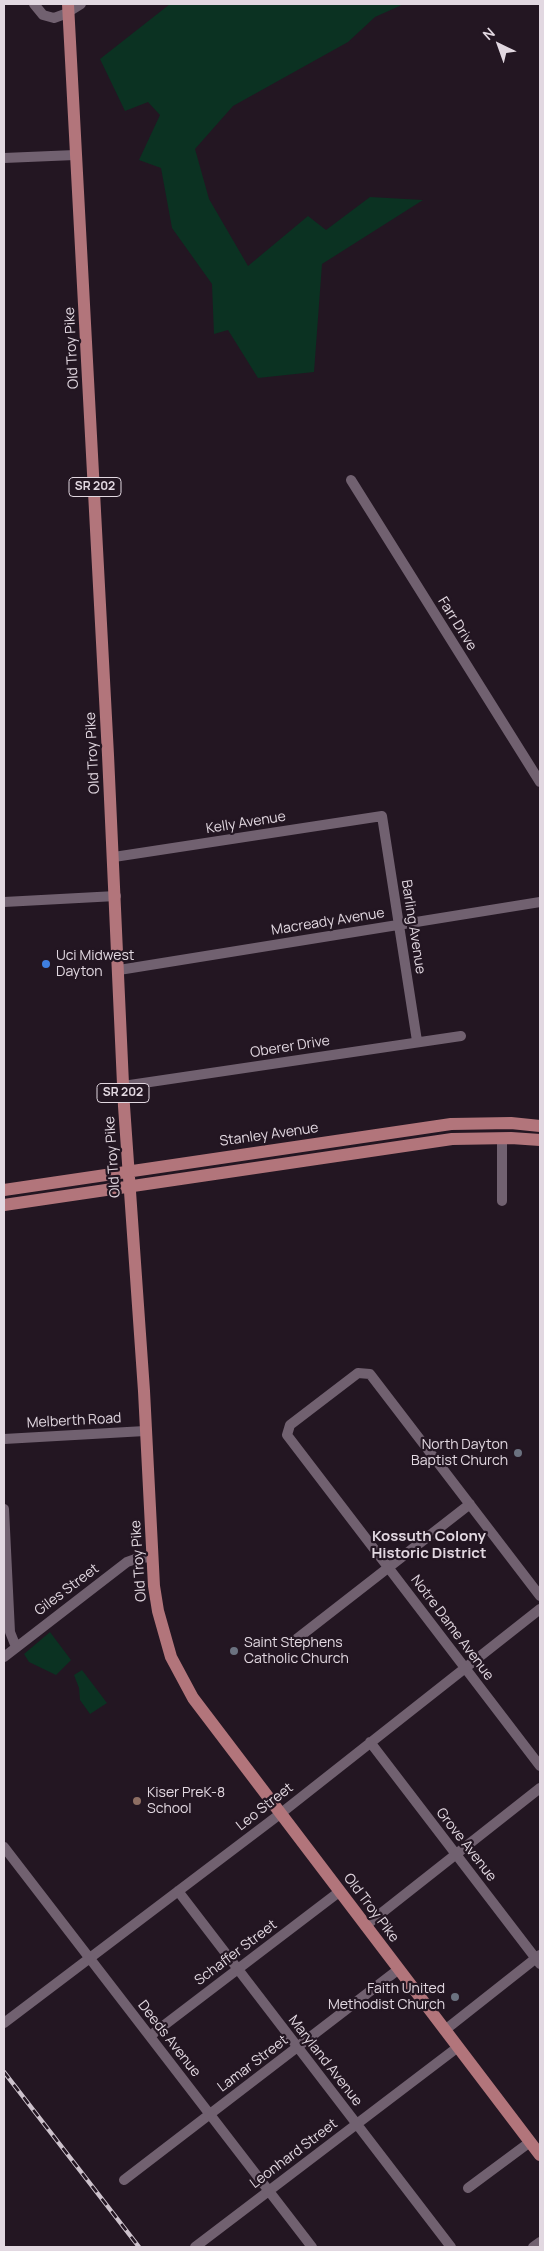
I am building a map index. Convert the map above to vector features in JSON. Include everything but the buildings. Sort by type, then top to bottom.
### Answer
[{"type":"main road","name":"Old Troy Pike","points":[[68,8],[116,896],[123,1086],[152,1558],[158,1611],[171,1657],[193,1698],[540,2155]]},
{"type":"main road","name":"Stanley Avenue","points":[[4,1190],[451,1124],[512,1123],[540,1126]]},
{"type":"main road","points":[[4,1205],[452,1138],[540,1140]]},
{"type":"street","points":[[34,4],[43,15],[48,17],[60,17],[68,8],[81,4]]},
{"type":"street","points":[[4,158],[75,155]]},
{"type":"street","name":"Farr Drive","points":[[351,480],[540,782]]},
{"type":"street","name":"Kelly Avenue","points":[[114,857],[382,816]]},
{"type":"street","name":"Barling Avenue","points":[[382,816],[417,1041]]},
{"type":"street","points":[[4,902],[116,896]]},
{"type":"street","name":"Macready Avenue","points":[[119,970],[540,902]]},
{"type":"street","name":"Oberer Drive","points":[[123,1086],[461,1036]]},
{"type":"street","points":[[502,1138],[502,1201]]},
{"type":"street","name":"Notre Dame Avenue","points":[[470,1504],[373,1377],[366,1372],[358,1373],[290,1425],[287,1435],[540,1766]]},
{"type":"street","name":"Melberth Road","points":[[4,1439],[145,1431]]},
{"type":"street","points":[[294,1641],[470,1504],[540,1596]]},
{"type":"street","points":[[4,1509],[10,1632],[16,1647]]},
{"type":"street","name":"Giles Street","points":[[4,1657],[127,1562],[141,1557],[152,1558]]},
{"type":"street","name":"Leo Street","points":[[4,2023],[280,1814],[540,1609]]},
{"type":"street","name":"Grove Avenue","points":[[370,1742],[539,1959]]},
{"type":"street","points":[[365,1926],[540,1788]]},
{"type":"street","name":"Deeds Avenue","points":[[4,1847],[312,2247]]},
{"type":"street","name":"Maryland Avenue","points":[[178,1891],[451,2247]]},
{"type":"street","name":"Schaffer Street","points":[[150,2036],[340,1892]]},
{"type":"street","points":[[445,2030],[539,1959]]},
{"type":"street","name":"Lamar Street","points":[[124,2180],[399,1970]]},
{"type":"street","name":"Leonhard Street","points":[[195,2247],[458,2047]]},
{"type":"street","points":[[468,2188],[530,2142]]},
{"type":"street","points":[[533,2247],[540,2242]]},
{"type":"green space","points":[[170,4],[404,4],[375,17],[348,42],[233,106],[195,149],[209,199],[248,266],[308,216],[326,230],[370,197],[423,200],[322,264],[314,372],[258,378],[228,330],[214,334],[212,284],[172,228],[161,168],[139,160],[160,115],[148,102],[125,111],[100,59]]},
{"type":"green space","points":[[50,1632],[71,1660],[56,1675],[29,1662],[24,1654]]},
{"type":"green space","points":[[82,1670],[107,1703],[90,1714],[80,1700],[79,1688],[74,1675]]},
{"type":"railway","points":[[4,2072],[139,2247]]},
{"type":"place","name":"Uci Midwest Dayton","points":[[46,964]]},
{"type":"place","name":"North Dayton Baptist Church","points":[[518,1453]]},
{"type":"place","name":"Saint Stephens Catholic Church","points":[[234,1651]]},
{"type":"place","name":"Kiser PreK-8 School","points":[[137,1801]]},
{"type":"place","name":"Faith United Methodist Church","points":[[455,1997]]},
{"type":"district","name":"Kossuth Colony Historic District","points":[[429,1546]]}]
